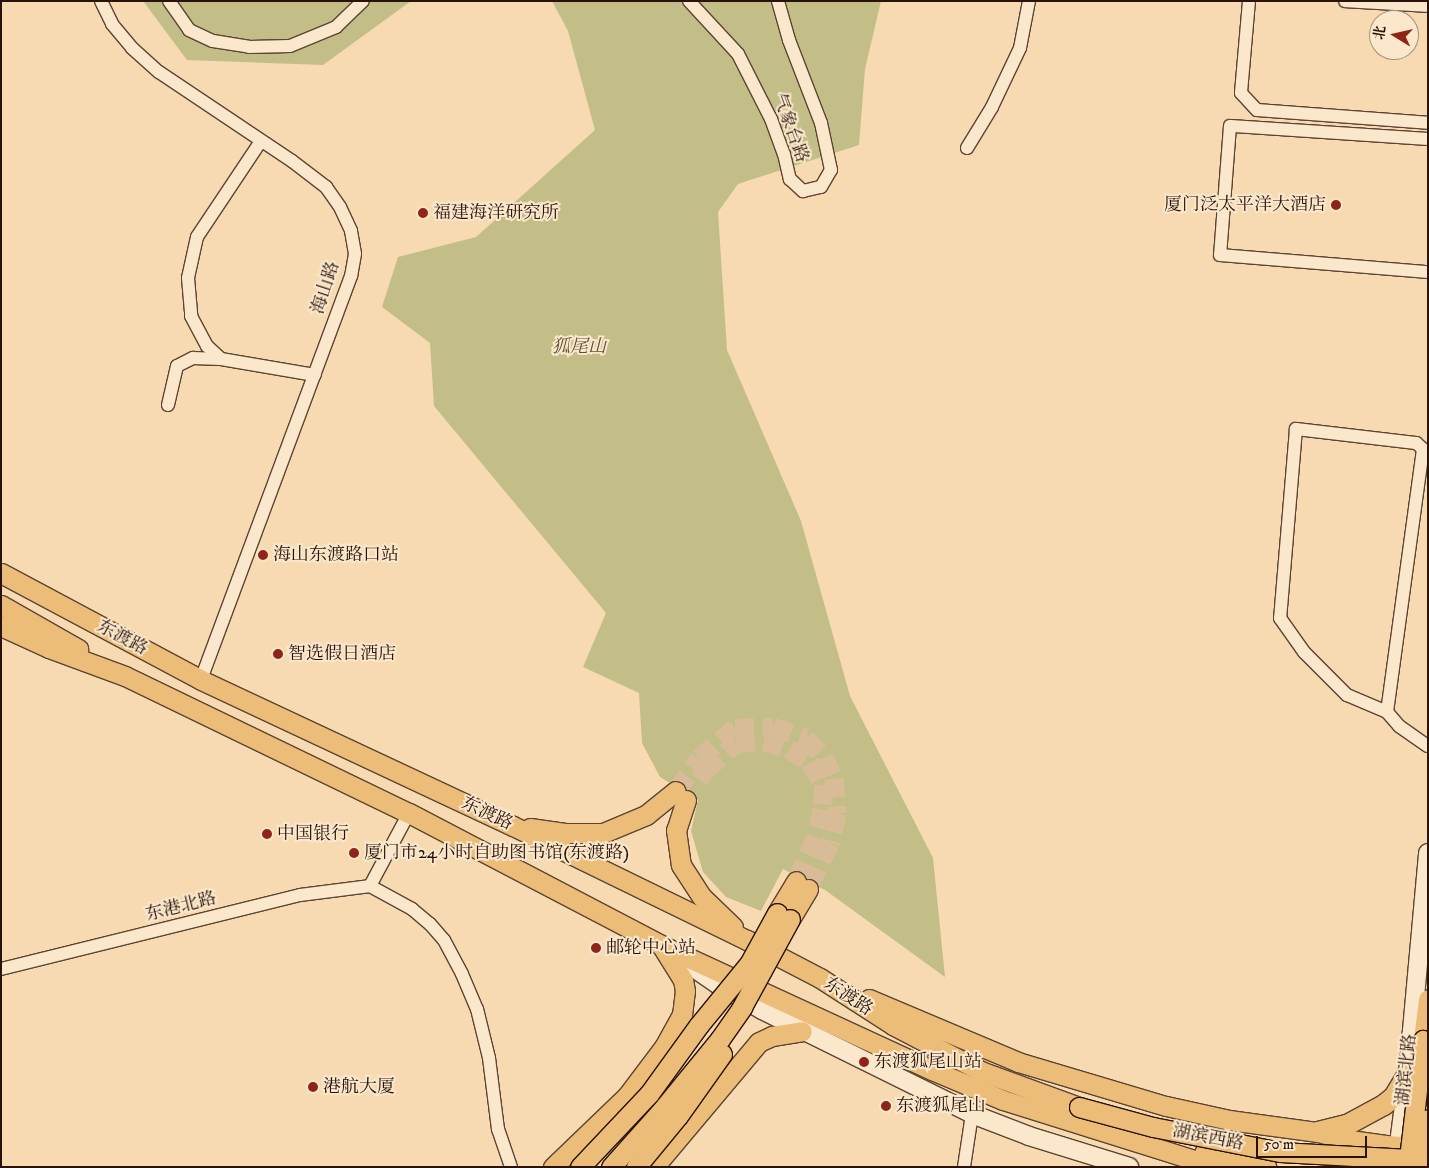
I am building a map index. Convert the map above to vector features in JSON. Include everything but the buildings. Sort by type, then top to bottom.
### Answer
[{"type":"highway","points":[[1318,1132],[1347,1125],[1384,1105],[1394,1097],[1408,1074]]},
{"type":"main road","name":"东渡路","points":[[1,573],[201,680],[513,826],[747,940],[820,978],[893,1026],[983,1072],[1078,1115]]},
{"type":"main road","points":[[1,605],[125,676]]},
{"type":"main road","name":"东渡路","points":[[1,626],[49,648],[125,676],[409,813],[661,945],[932,1070],[1004,1100],[1078,1115]]},
{"type":"main road","points":[[513,826],[567,833],[603,833],[646,815],[681,795],[676,830],[681,865],[702,898],[747,940]]},
{"type":"main road","name":"湖滨北路","points":[[1396,1167],[1408,1074],[1428,853]]},
{"type":"main road","points":[[611,1167],[662,1110],[720,1039],[742,1007],[784,916],[802,885]]},
{"type":"main road","points":[[580,1167],[649,1094],[698,1025],[749,964],[784,916]]},
{"type":"main road","points":[[636,1167],[678,1116],[719,1060],[758,993],[784,916]]},
{"type":"main road","points":[[661,945],[720,986],[802,1031],[972,1114],[1029,1136],[1129,1167]]},
{"type":"main road","points":[[553,1167],[591,1127],[627,1096],[664,1047],[682,1016],[685,991],[678,970],[661,945]]},
{"type":"main road","points":[[598,1167],[677,1079],[711,1031],[749,964]]},
{"type":"main road","points":[[820,978],[1018,1062],[1109,1091],[1229,1120],[1318,1132],[1350,1140],[1428,1148]]},
{"type":"main road","points":[[720,986],[932,1070]]},
{"type":"main road","points":[[1408,1167],[1428,1000]]},
{"type":"main road","points":[[623,1167],[707,1064],[717,1055],[731,1048],[759,1042],[772,1036],[802,1031]]},
{"type":"main road","points":[[664,1047],[673,1040],[682,1038],[692,1040],[708,1049],[711,1057],[707,1064]]},
{"type":"main road","points":[[654,1167],[759,1042]]},
{"type":"main road","points":[[1078,1115],[1218,1167]]},
{"type":"main road","name":"湖滨西路","points":[[1078,1115],[1153,1127],[1280,1152],[1428,1160]]},
{"type":"main road","name":"湖滨西路","points":[[1078,1115],[1266,1167]]},
{"type":"main road","points":[[1423,1167],[1428,1119]]},
{"type":"street","name":"海山路","points":[[101,1],[112,24],[132,48],[159,72],[261,140],[326,187],[340,207],[351,231],[355,254],[352,276],[201,680]]},
{"type":"street","points":[[169,1],[189,30],[213,41],[249,47],[290,46],[336,28],[363,1]]},
{"type":"street","name":"气象台路","points":[[689,1],[738,54],[771,119],[784,154],[790,179],[803,191],[820,186],[831,170],[821,123],[789,40],[778,1]]},
{"type":"street","points":[[967,148],[992,107],[1020,48],[1029,1]]},
{"type":"street","points":[[1249,1],[1241,94],[1257,110],[1428,123]]},
{"type":"street","points":[[1345,1],[1428,6]]},
{"type":"street","points":[[1428,139],[1230,126],[1220,255],[1428,272]]},
{"type":"street","points":[[221,359],[206,346],[191,316],[188,278],[197,237],[261,140]]},
{"type":"street","points":[[168,405],[177,366],[193,358],[221,359],[315,375]]},
{"type":"street","points":[[1387,712],[1423,450],[1416,443],[1296,429],[1280,618],[1304,652],[1347,695],[1387,712],[1399,726],[1428,746]]},
{"type":"street","points":[[409,813],[370,886],[412,909],[430,924],[444,940],[462,974],[477,1009],[489,1058],[498,1129],[511,1167]]},
{"type":"street","name":"东港北路","points":[[1,969],[300,896],[370,886]]},
{"type":"street","points":[[964,1167],[972,1114]]},
{"type":"green space","points":[[143,1],[411,1],[323,65],[187,60]]},
{"type":"green space","name":"狐尾山","points":[[552,1],[881,1],[865,69],[859,145],[738,184],[718,212],[727,350],[801,521],[850,696],[933,858],[945,977],[825,890],[783,869],[761,911],[726,897],[703,872],[691,831],[698,800],[660,777],[642,743],[639,693],[583,667],[606,613],[434,406],[430,343],[382,307],[398,257],[476,237],[595,130],[568,31]]},
{"type":"tunnel","points":[[676,791],[699,758],[735,728],[773,727],[806,738],[824,757],[834,778],[837,813],[830,843],[808,889]]},
{"type":"tunnel","points":[[699,779],[705,770],[736,743],[764,741],[789,749],[810,762],[824,785],[822,809],[816,837],[796,881]]},
{"type":"place","name":"厦门泛太平洋大酒店","points":[[1336,205]]},
{"type":"place","name":"福建海洋研究所","points":[[423,213]]},
{"type":"place","name":"海山东渡路口站","points":[[263,555]]},
{"type":"place","name":"智选假日酒店","points":[[278,654]]},
{"type":"place","name":"中国银行","points":[[267,834]]},
{"type":"place","name":"厦门市24小时自助图书馆(东渡路)","points":[[354,853]]},
{"type":"place","name":"邮轮中心站","points":[[596,948]]},
{"type":"place","name":"东渡狐尾山站","points":[[864,1062]]},
{"type":"place","name":"港航大厦","points":[[313,1087]]},
{"type":"place","name":"东渡狐尾山","points":[[886,1106]]}]
